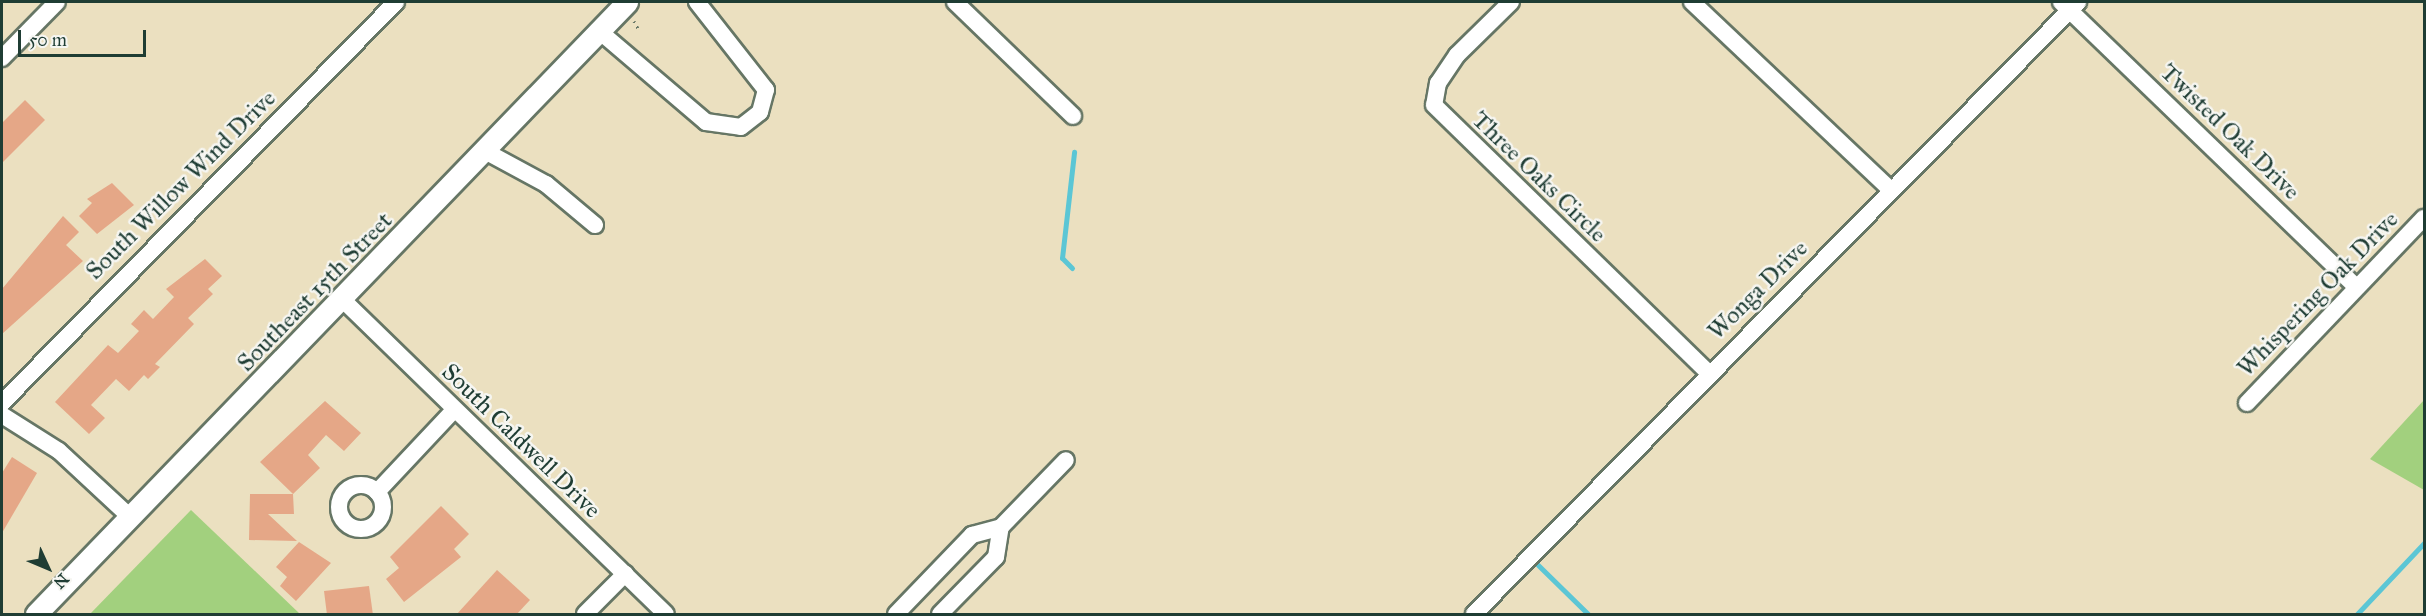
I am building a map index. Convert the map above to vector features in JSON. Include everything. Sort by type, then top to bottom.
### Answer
[{"type":"main road","name":"Southeast 15th Street","points":[[36,615],[344,300],[598,30],[617,5]]},
{"type":"street","points":[[2,58],[57,2]]},
{"type":"street","name":"South Willow Wind Drive","points":[[2,403],[396,2]]},
{"type":"street","points":[[598,30],[706,122],[741,127],[760,112],[766,90],[697,2]]},
{"type":"street","points":[[955,2],[1073,116]]},
{"type":"street","name":"Three Oaks Circle","points":[[1511,2],[1457,55],[1437,83],[1434,105],[1709,373]]},
{"type":"street","points":[[1692,2],[1892,190]]},
{"type":"street","name":"Wonga Drive","points":[[1474,615],[1709,373],[1892,190],[2070,4]]},
{"type":"street","name":"Twisted Oak Drive","points":[[2070,4],[2356,287]]},
{"type":"street","points":[[483,150],[546,184],[595,225]]},
{"type":"street","name":"Whispering Oak Drive","points":[[2247,403],[2424,218]]},
{"type":"street","name":"South Caldwell Drive","points":[[344,300],[666,615]]},
{"type":"street","points":[[376,492],[454,410]]},
{"type":"street","points":[[2,415],[59,451],[131,518]]},
{"type":"street","points":[[896,615],[972,535],[1001,527],[1066,460]]},
{"type":"street","points":[[940,615],[996,557],[1001,527]]},
{"type":"street","points":[[585,615],[625,574]]},
{"type":"green space","points":[[2424,400],[2424,490],[2370,459]]},
{"type":"green space","points":[[191,510],[300,614],[90,614]]},
{"type":"building","points":[[25,100],[45,120],[2,163],[2,123]]},
{"type":"building","points":[[112,183],[134,205],[97,234],[79,216],[92,203],[87,199]]},
{"type":"building","points":[[63,216],[79,232],[66,245],[83,261],[2,334],[2,289]]},
{"type":"building","points":[[205,259],[222,276],[208,289],[213,294],[188,318],[194,324],[155,364],[160,367],[148,379],[144,375],[129,391],[116,379],[91,405],[105,418],[89,434],[55,402],[108,345],[118,353],[139,331],[131,324],[144,310],[153,319],[174,297],[166,289]]},
{"type":"building","points":[[325,401],[361,433],[344,451],[326,435],[308,455],[320,468],[293,494],[260,462]]},
{"type":"building","points":[[12,457],[37,473],[2,533],[2,473]]},
{"type":"building","points":[[250,494],[293,494],[294,514],[268,514],[297,541],[249,540]]},
{"type":"building","points":[[441,506],[469,534],[454,549],[461,557],[404,602],[386,579],[399,568],[390,557]]},
{"type":"building","points":[[299,542],[331,563],[296,601],[280,586],[287,577],[276,567]]},
{"type":"building","points":[[497,570],[530,600],[516,615],[456,615]]},
{"type":"building","points":[[369,586],[373,615],[327,615],[324,591]]},
{"type":"waterway","points":[[1072,268],[1062,258],[1074,152]]},
{"type":"waterway","points":[[2357,614],[2424,543]]},
{"type":"waterway","points":[[1538,565],[1588,614]]}]
